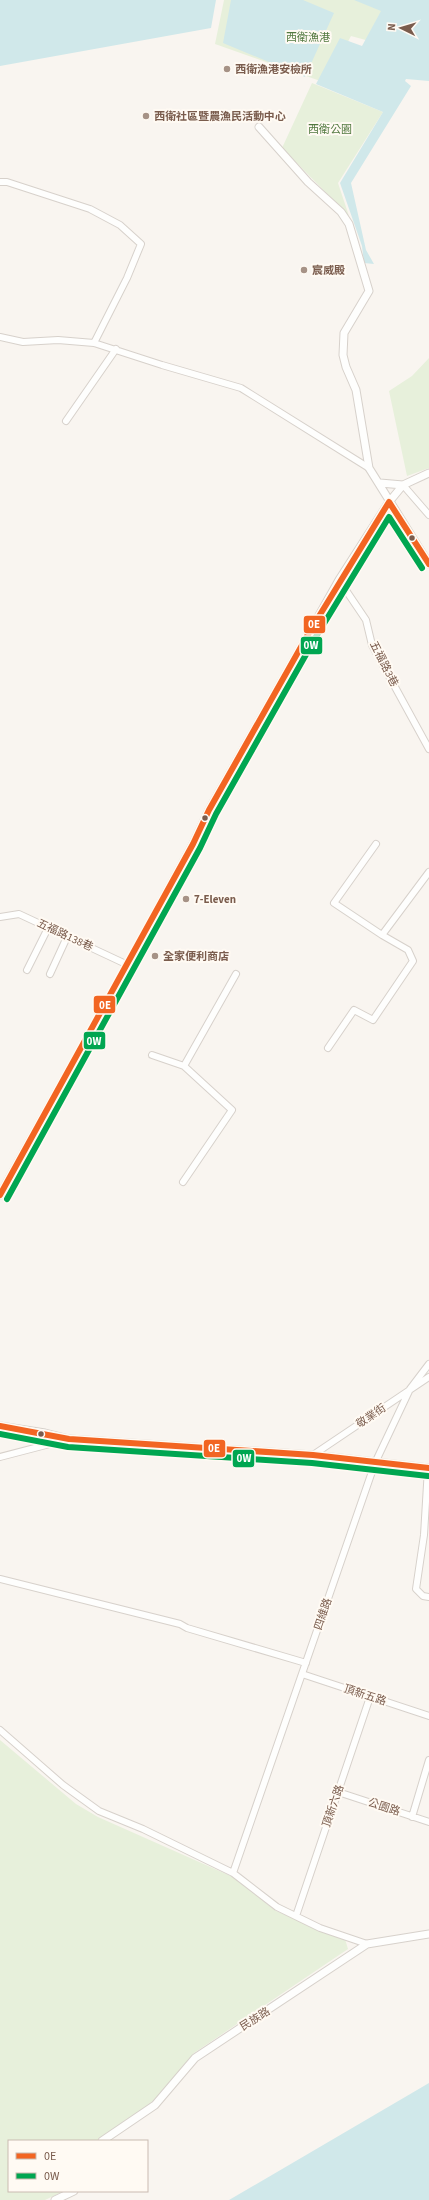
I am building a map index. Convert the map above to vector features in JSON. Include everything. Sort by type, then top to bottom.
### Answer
[{"type":"street","points":[[259,127],[308,182],[341,212],[349,224],[369,291],[344,334],[343,355],[346,367],[356,390],[370,468],[380,483],[389,502],[429,564]]},
{"type":"street","points":[[0,182],[13,184],[90,209],[120,225],[141,244],[127,278],[94,343]]},
{"type":"street","points":[[0,337],[23,342],[58,340],[94,343],[116,349],[162,366],[241,388],[370,468]]},
{"type":"street","points":[[66,421],[116,349]]},
{"type":"street","points":[[0,1195],[128,965],[193,844],[209,810],[339,580],[389,502],[403,485],[429,473]]},
{"type":"street","points":[[380,483],[403,485],[429,515]]},
{"type":"street","name":"五福路3巷","points":[[339,580],[366,620],[372,645],[429,749]]},
{"type":"street","points":[[328,1048],[354,1010],[374,1020],[413,961],[408,950],[382,935],[334,903],[376,844]]},
{"type":"street","points":[[382,935],[429,872]]},
{"type":"street","name":"五福路138巷","points":[[0,917],[19,914],[128,965]]},
{"type":"street","points":[[27,970],[48,928]]},
{"type":"street","points":[[50,974],[67,937]]},
{"type":"street","points":[[184,1066],[236,974]]},
{"type":"street","points":[[152,1055],[184,1066],[232,1110],[183,1182]]},
{"type":"street","name":"四維路","points":[[233,1873],[375,1463],[410,1389],[429,1364]]},
{"type":"street","name":"敬業街","points":[[313,1455],[429,1377]]},
{"type":"street","points":[[0,1426],[45,1433],[69,1439],[313,1455],[428,1468],[426,1536],[416,1589],[426,1597]]},
{"type":"street","points":[[0,1457],[69,1439]]},
{"type":"street","points":[[0,1579],[180,1624],[187,1628],[306,1663]]},
{"type":"street","name":"頂新五路","points":[[302,1674],[429,1716]]},
{"type":"street","name":"頂新六路","points":[[296,1916],[370,1697]]},
{"type":"street","points":[[0,1730],[80,1799],[99,1811],[149,1832],[233,1873],[277,1907],[320,1928],[367,1944]]},
{"type":"street","points":[[412,1817],[429,1760]]},
{"type":"street","name":"公園路","points":[[338,1792],[429,1822]]},
{"type":"street","name":"民族路","points":[[103,2140],[155,2105],[195,2058],[367,1944],[429,1934]]},
{"type":"street","points":[[55,2200],[72,2192]]},
{"type":"green space","name":"西衛漁港","points":[[224,0],[358,0],[388,10],[373,42],[351,36],[326,83],[215,44]]},
{"type":"green space","name":"西衛公園","points":[[312,83],[383,112],[338,183],[349,216],[282,148]]},
{"type":"green space","points":[[429,358],[429,468],[407,476],[389,391],[412,376]]},
{"type":"green space","points":[[0,1740],[76,1804],[98,1817],[233,1877],[276,1911],[345,1939],[348,1949],[194,2053],[155,2103],[98,2140],[8,2140],[8,2192],[62,2192],[45,2200],[0,2200]]},
{"type":"water","points":[[0,0],[216,0],[211,28],[0,66]]},
{"type":"water","name":"西衛漁港","points":[[231,0],[303,0],[334,13],[305,77],[223,43]]},
{"type":"water","points":[[354,0],[429,0],[429,81],[406,79],[405,81],[411,86],[351,183],[366,250],[374,264],[364,263],[362,246],[340,183],[383,112],[316,84],[340,38],[362,46],[381,11]]},
{"type":"water","points":[[429,2083],[429,2200],[229,2200]]},
{"type":"transit line","name":"0E","points":[[0,1195],[193,844],[209,810],[310,631],[389,502],[429,564]]},
{"type":"transit line","name":"0W","points":[[7,1199],[200,848],[216,814],[317,635],[389,517],[422,568]]},
{"type":"transit line","name":"0E","points":[[0,1426],[69,1439],[313,1455],[429,1468]]},
{"type":"transit line","name":"0W","points":[[0,1434],[68,1447],[312,1463],[428,1476]]},
{"type":"place","name":"西衛漁港安檢所","points":[[227,69]]},
{"type":"place","name":"西衛社區暨農漁民活動中心","points":[[146,116]]},
{"type":"place","name":"宸威殿","points":[[304,270]]},
{"type":"place","name":"7-Eleven","points":[[186,899]]},
{"type":"place","name":"全家便利商店","points":[[155,956]]}]
